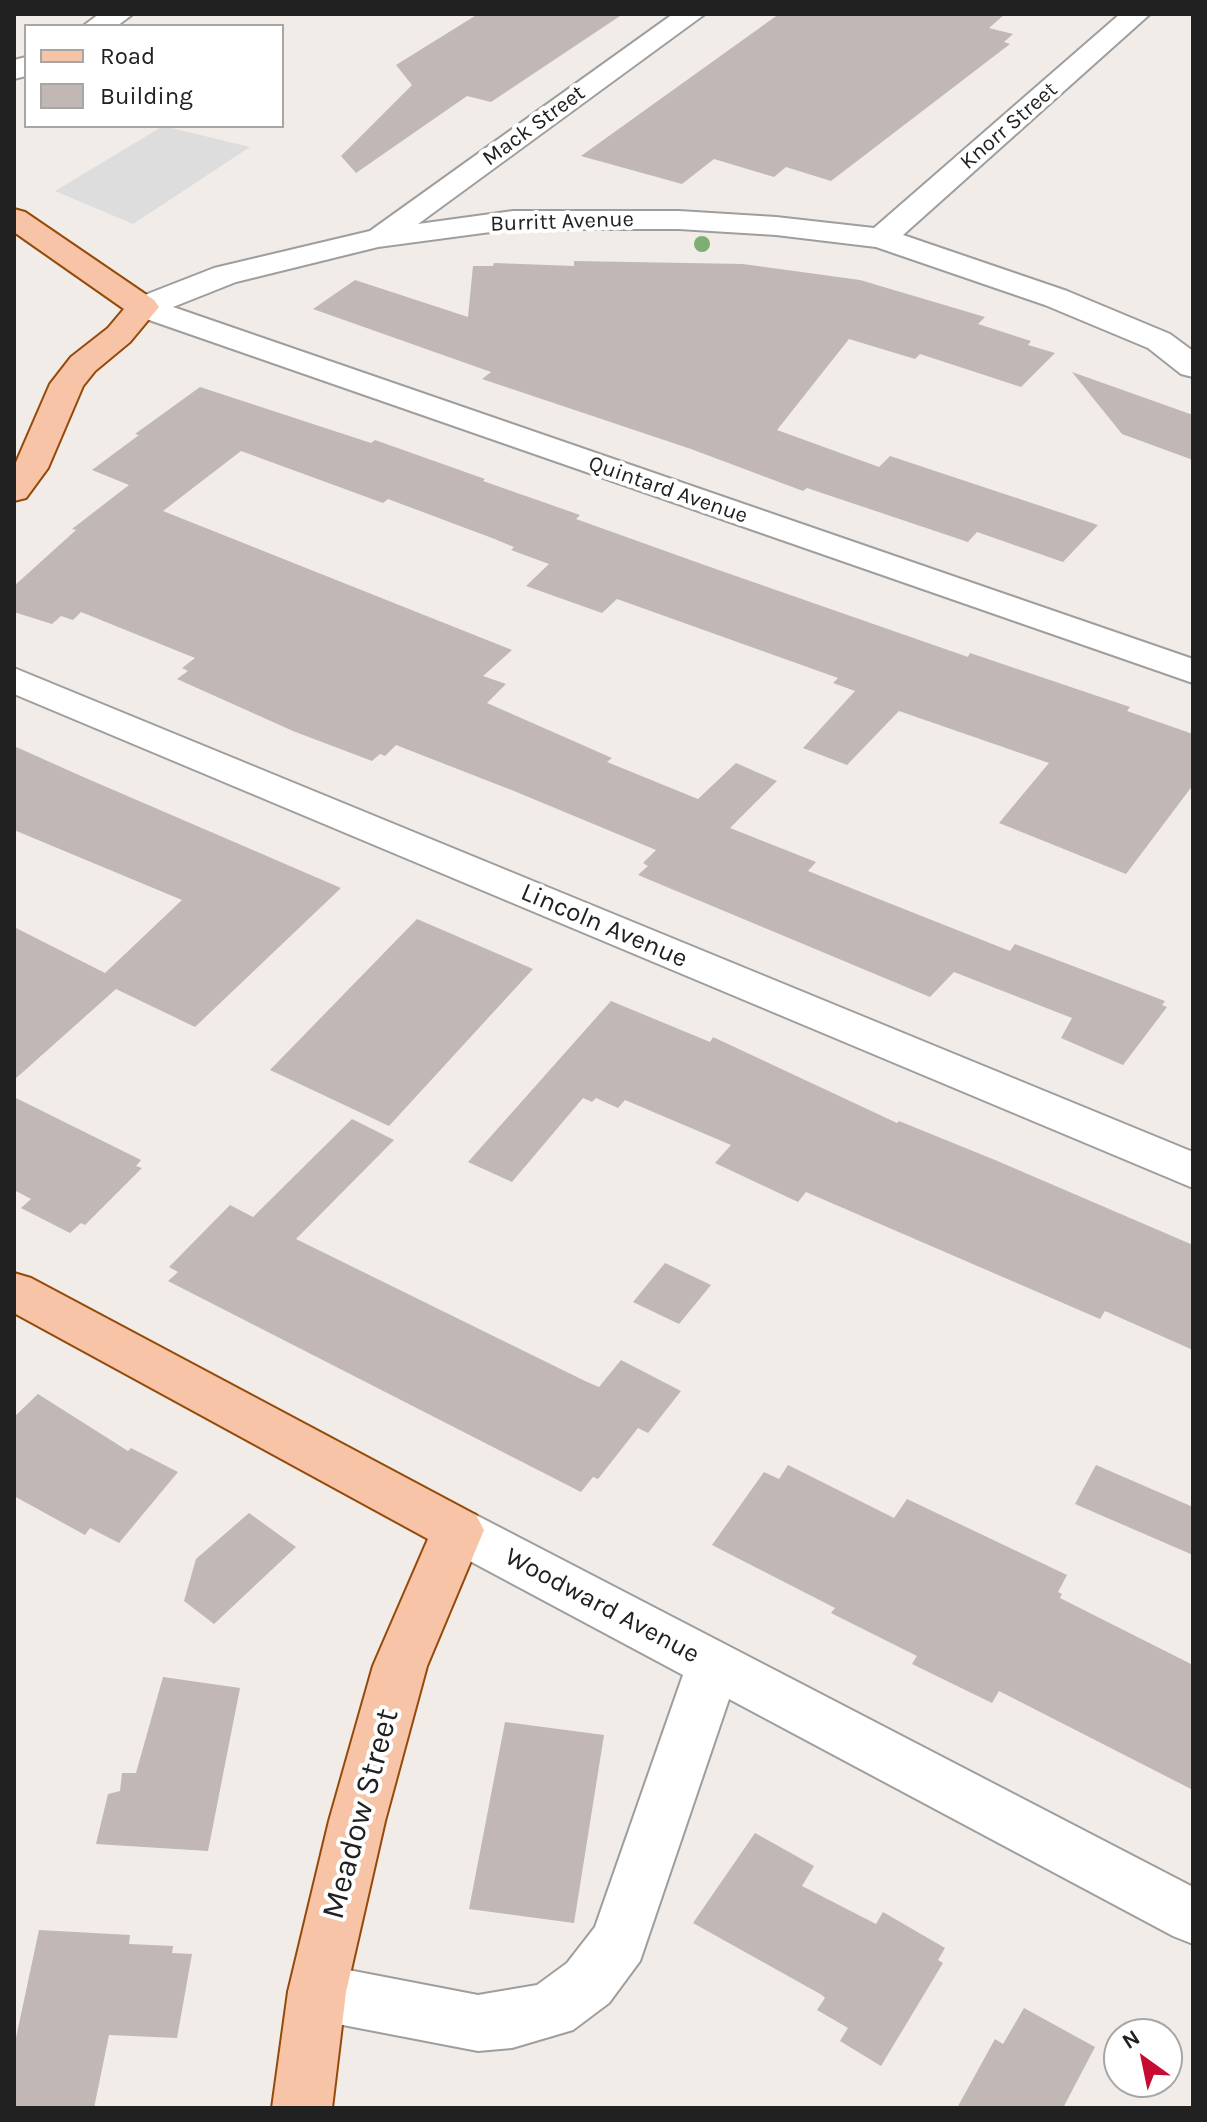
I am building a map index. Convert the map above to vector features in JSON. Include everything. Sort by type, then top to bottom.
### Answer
[{"type":"main road","points":[[14,218],[143,307]]},
{"type":"main road","name":"Burritt Avenue","points":[[14,491],[31,468],[67,384],[83,364],[119,335],[143,307]]},
{"type":"main road","name":"Woodward Avenue","points":[[14,1291],[458,1530]]},
{"type":"main road","name":"Meadow Street","points":[[302,2108],[317,1992],[357,1821],[400,1666],[458,1530]]},
{"type":"street","points":[[101,24],[119,14]]},
{"type":"street","name":"Knorr Street","points":[[881,238],[1136,14]]},
{"type":"street","points":[[644,16],[683,19]]},
{"type":"street","name":"Mack Street","points":[[378,238],[683,19]]},
{"type":"street","name":"Burritt Avenue","points":[[143,307],[225,275],[378,238],[513,220],[664,220],[776,226],[881,238],[1056,298],[1159,341],[1193,367]]},
{"type":"street","name":"Quintard Avenue","points":[[143,307],[1193,672]]},
{"type":"street","points":[[1159,341],[1193,335]]},
{"type":"street","name":"Lincoln Avenue","points":[[14,680],[1193,1171]]},
{"type":"street","name":"Woodward Avenue","points":[[458,1530],[1193,1917]]},
{"type":"street","points":[[317,1992],[478,2023],[512,2020],[552,2010],[588,1983],[619,1942],[713,1665]]},
{"type":"shaded area","points":[[160,128],[250,147],[133,224],[55,191]]},
{"type":"building","points":[[478,14],[623,14],[491,102],[467,96],[356,173],[341,156],[412,85],[396,65]]},
{"type":"building","points":[[779,14],[1005,14],[989,28],[1013,34],[1004,42],[1010,44],[831,181],[786,167],[774,177],[714,159],[682,184],[581,156]]},
{"type":"building","points":[[574,261],[743,264],[860,280],[985,317],[978,324],[1031,341],[1028,345],[1055,353],[1021,387],[920,354],[915,359],[849,339],[777,430],[879,467],[890,456],[1098,525],[1063,562],[977,532],[968,542],[807,488],[803,491],[691,449],[482,379],[491,372],[313,309],[355,280],[468,317],[473,266],[493,266],[494,263],[574,266]]},
{"type":"building","points":[[1072,372],[1193,415],[1193,460],[1122,434]]},
{"type":"building","points":[[200,387],[371,443],[375,440],[580,515],[576,519],[968,657],[970,653],[1130,707],[1127,711],[1193,734],[1193,785],[1126,874],[999,823],[1049,763],[899,711],[847,765],[803,748],[855,691],[833,683],[838,678],[617,599],[602,613],[526,586],[549,564],[511,550],[514,547],[492,538],[388,499],[383,503],[241,451],[163,511],[512,650],[483,676],[506,684],[487,703],[612,758],[607,762],[698,799],[736,763],[777,781],[730,828],[816,862],[808,871],[1010,951],[1015,944],[1165,1001],[1162,1005],[1167,1007],[1123,1065],[1061,1038],[1072,1018],[954,972],[930,997],[638,875],[648,866],[643,863],[656,850],[396,745],[385,756],[380,754],[372,761],[293,731],[177,679],[188,671],[182,668],[195,658],[81,612],[73,620],[61,616],[52,624],[14,612],[14,586],[76,530],[72,529],[129,485],[92,470]]},
{"type":"building","points":[[14,746],[341,888],[195,1027],[116,989],[14,1080],[14,927],[105,973],[182,900],[14,830]]},
{"type":"building","points":[[417,919],[533,969],[389,1126],[270,1070]]},
{"type":"building","points":[[611,1001],[710,1042],[713,1037],[897,1123],[899,1121],[995,1160],[1193,1245],[1193,1350],[1105,1311],[1100,1319],[806,1192],[798,1202],[715,1163],[731,1145],[625,1100],[618,1108],[596,1098],[592,1102],[583,1098],[512,1182],[468,1162]]},
{"type":"building","points":[[14,1097],[141,1160],[136,1166],[142,1168],[85,1225],[81,1223],[70,1233],[21,1208],[31,1199],[14,1190]]},
{"type":"building","points":[[352,1119],[394,1140],[296,1239],[599,1387],[621,1360],[681,1391],[648,1433],[638,1428],[598,1479],[593,1477],[581,1492],[168,1281],[178,1272],[169,1267],[230,1205],[253,1217]]},
{"type":"building","points":[[665,1263],[711,1285],[679,1324],[633,1302]]},
{"type":"building","points":[[38,1394],[128,1451],[131,1448],[178,1472],[119,1543],[90,1528],[85,1535],[14,1496],[14,1417]]},
{"type":"building","points":[[788,1465],[894,1518],[907,1499],[1067,1575],[1058,1592],[1062,1594],[1060,1598],[1193,1665],[1193,1790],[999,1691],[992,1703],[912,1664],[917,1656],[831,1613],[835,1608],[712,1545],[764,1472],[779,1479]]},
{"type":"building","points":[[1096,1465],[1193,1507],[1193,1555],[1075,1504]]},
{"type":"building","points":[[249,1513],[296,1547],[214,1624],[184,1601],[196,1559]]},
{"type":"building","points":[[163,1677],[240,1688],[208,1851],[96,1844],[108,1794],[120,1791],[122,1773],[136,1773]]},
{"type":"building","points":[[505,1722],[604,1735],[574,1923],[469,1909]]},
{"type":"building","points":[[755,1833],[814,1866],[802,1886],[876,1924],[883,1912],[945,1948],[938,1960],[943,1963],[881,2066],[840,2041],[848,2028],[817,2010],[825,1998],[822,1995],[693,1923]]},
{"type":"building","points":[[39,1930],[130,1935],[129,1944],[173,1946],[172,1953],[192,1954],[177,2038],[109,2035],[94,2108],[14,2107],[14,2047]]},
{"type":"building","points":[[1024,2008],[1095,2047],[1063,2108],[957,2108],[995,2039],[1003,2044]]}]
